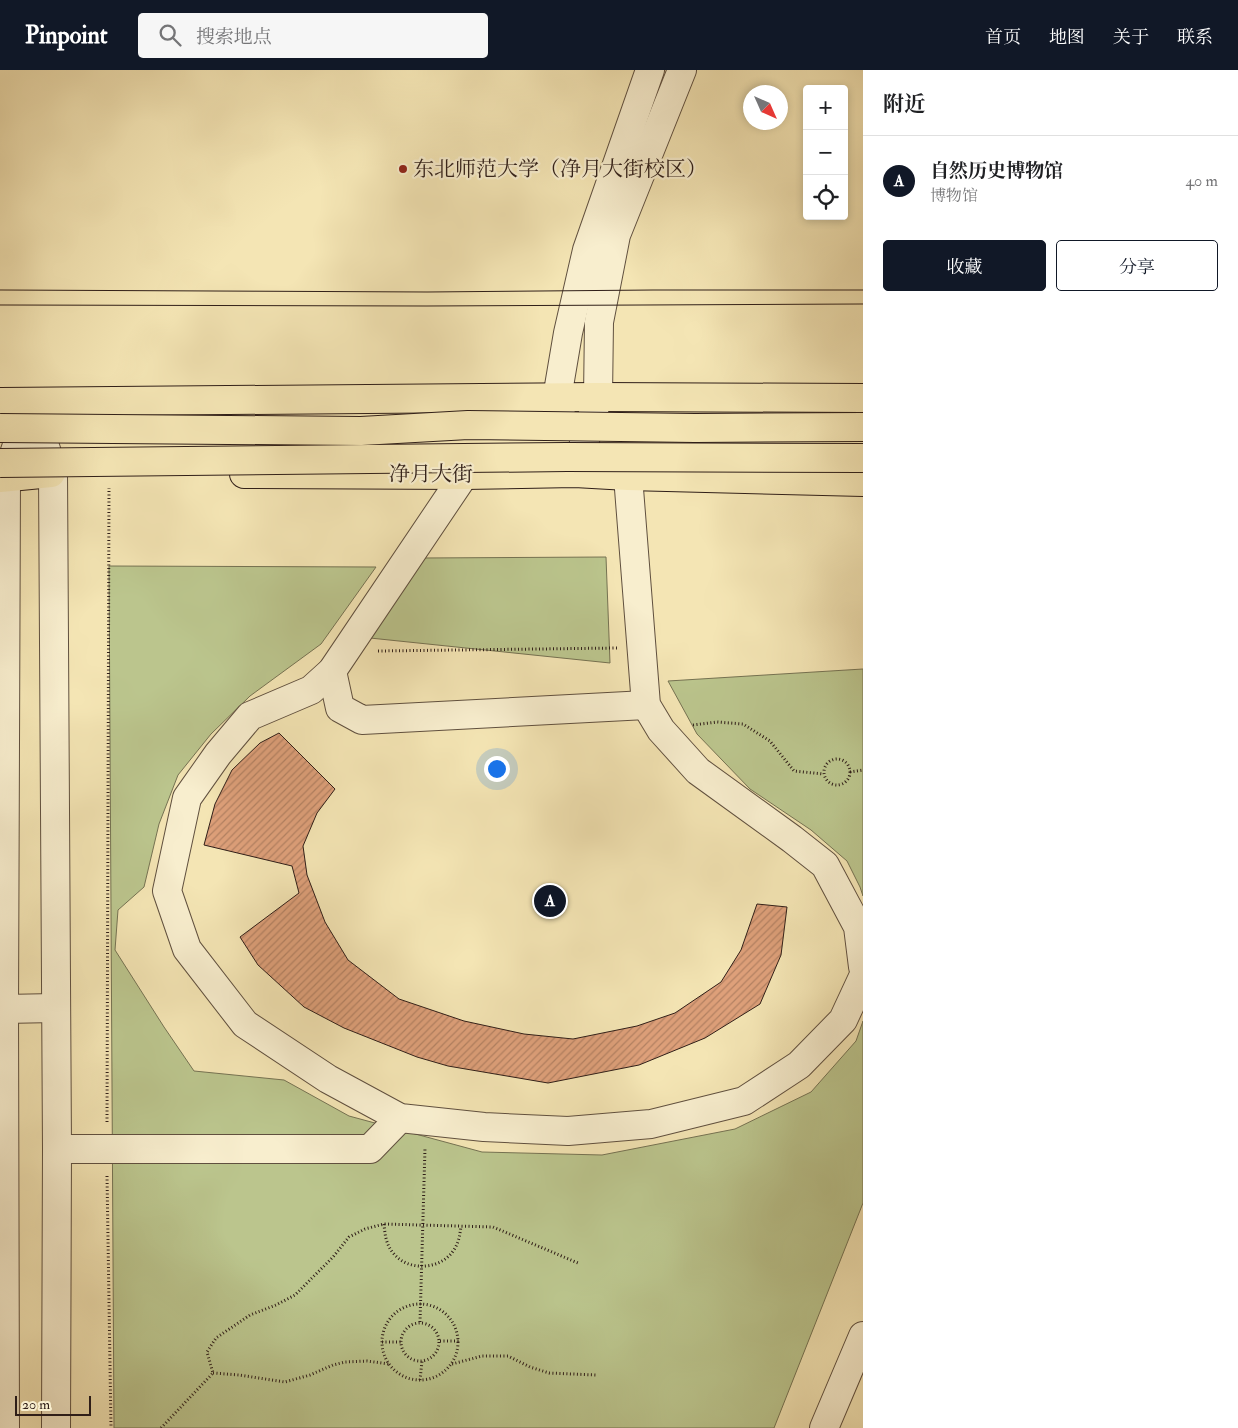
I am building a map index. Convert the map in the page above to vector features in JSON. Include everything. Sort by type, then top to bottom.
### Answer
[{"type":"main road","points":[[0,402],[598,397],[863,398]]},
{"type":"main road","name":"净月大街","points":[[0,428],[361,432],[468,425],[695,428],[863,427]]},
{"type":"main road","name":"净月大街","points":[[2,473],[567,457],[863,458]]},
{"type":"main road","name":"净月大街","points":[[2,473],[464,475],[575,473],[863,482]]},
{"type":"street","points":[[575,473],[557,398],[568,333],[587,250],[650,70]]},
{"type":"street","points":[[575,473],[598,397],[599,322],[616,235],[682,70]]},
{"type":"street","points":[[31,402],[53,472],[57,1149],[56,1428]]},
{"type":"street","points":[[5,1428],[2,473],[31,402]]},
{"type":"street","points":[[464,475],[338,661],[311,690],[250,716],[218,754],[187,798],[167,891],[187,949],[245,1024],[328,1079],[400,1118],[484,1127],[568,1131],[651,1124],[744,1101],[799,1065],[843,1020],[863,978]]},
{"type":"street","points":[[628,476],[646,705],[661,730],[698,771],[825,865],[858,927],[863,967]]},
{"type":"street","points":[[338,661],[340,708],[362,720],[646,705]]},
{"type":"street","points":[[4,1009],[56,1008]]},
{"type":"street","points":[[57,1149],[370,1149],[400,1118]]},
{"type":"street","points":[[824,1428],[863,1336]]},
{"type":"path","points":[[109,473],[107,1149],[111,1428]]},
{"type":"path","points":[[338,661],[642,648]]},
{"type":"path","points":[[661,730],[717,722],[743,724],[770,741],[794,771],[823,774]]},
{"type":"path","points":[[840,759],[847,764],[850,772],[847,781],[838,785],[829,783],[823,774],[825,766],[831,760],[840,759]]},
{"type":"path","points":[[850,772],[863,770]]},
{"type":"path","points":[[420,1322],[426,1121]]},
{"type":"path","points":[[384,1224],[386,1240],[394,1254],[406,1263],[421,1267],[434,1265],[445,1259],[454,1250],[460,1238],[461,1226]]},
{"type":"path","points":[[214,1373],[207,1352],[216,1338],[250,1315],[295,1295],[333,1257],[349,1237],[365,1229],[384,1224],[493,1226],[578,1263]]},
{"type":"path","points":[[420,1303],[432,1305],[443,1310],[457,1329],[459,1341],[457,1353],[452,1364],[443,1373],[432,1378],[420,1380],[408,1378],[397,1373],[389,1364],[384,1354],[382,1342],[387,1323],[394,1315],[401,1309],[420,1303]]},
{"type":"path","points":[[420,1322],[430,1325],[437,1331],[440,1341],[437,1351],[431,1358],[422,1361],[411,1360],[403,1352],[401,1342],[403,1332],[410,1324],[420,1322]]},
{"type":"path","points":[[440,1341],[459,1341]]},
{"type":"path","points":[[382,1342],[401,1342]]},
{"type":"path","points":[[452,1364],[482,1356],[508,1356],[549,1373],[596,1375]]},
{"type":"path","points":[[214,1373],[285,1382],[345,1362],[367,1361],[389,1364]]},
{"type":"path","points":[[420,1380],[422,1361]]},
{"type":"path","points":[[161,1428],[214,1373]]},
{"type":"green space","points":[[606,557],[610,663],[370,638],[422,558]]},
{"type":"green space","points":[[109,566],[376,567],[321,644],[250,696],[211,734],[178,775],[159,824],[144,887],[118,910],[115,950],[194,1071],[284,1080],[349,1116],[482,1152],[602,1155],[735,1129],[811,1092],[856,1041],[863,1021],[863,1203],[774,1428],[114,1428]]},
{"type":"green space","points":[[863,669],[863,896],[847,861],[811,830],[750,789],[697,734],[668,681]]},
{"type":"building","points":[[279,733],[335,789],[317,813],[303,846],[307,875],[325,922],[348,960],[399,999],[464,1021],[524,1034],[573,1039],[637,1026],[675,1013],[721,982],[741,950],[757,904],[787,907],[781,955],[760,1004],[705,1038],[639,1065],[548,1083],[448,1066],[417,1057],[344,1028],[304,1007],[258,965],[240,937],[299,893],[292,866],[204,845],[215,804],[232,770],[260,743]]},
{"type":"tram line","points":[[0,290],[427,292],[863,290]]},
{"type":"tram line","points":[[0,305],[863,304]]},
{"type":"place","name":"东北师范大学（净月大街校区）","points":[[403,169]]},
{"type":"place","name":"自然历史博物馆","points":[[550,901]]}]
